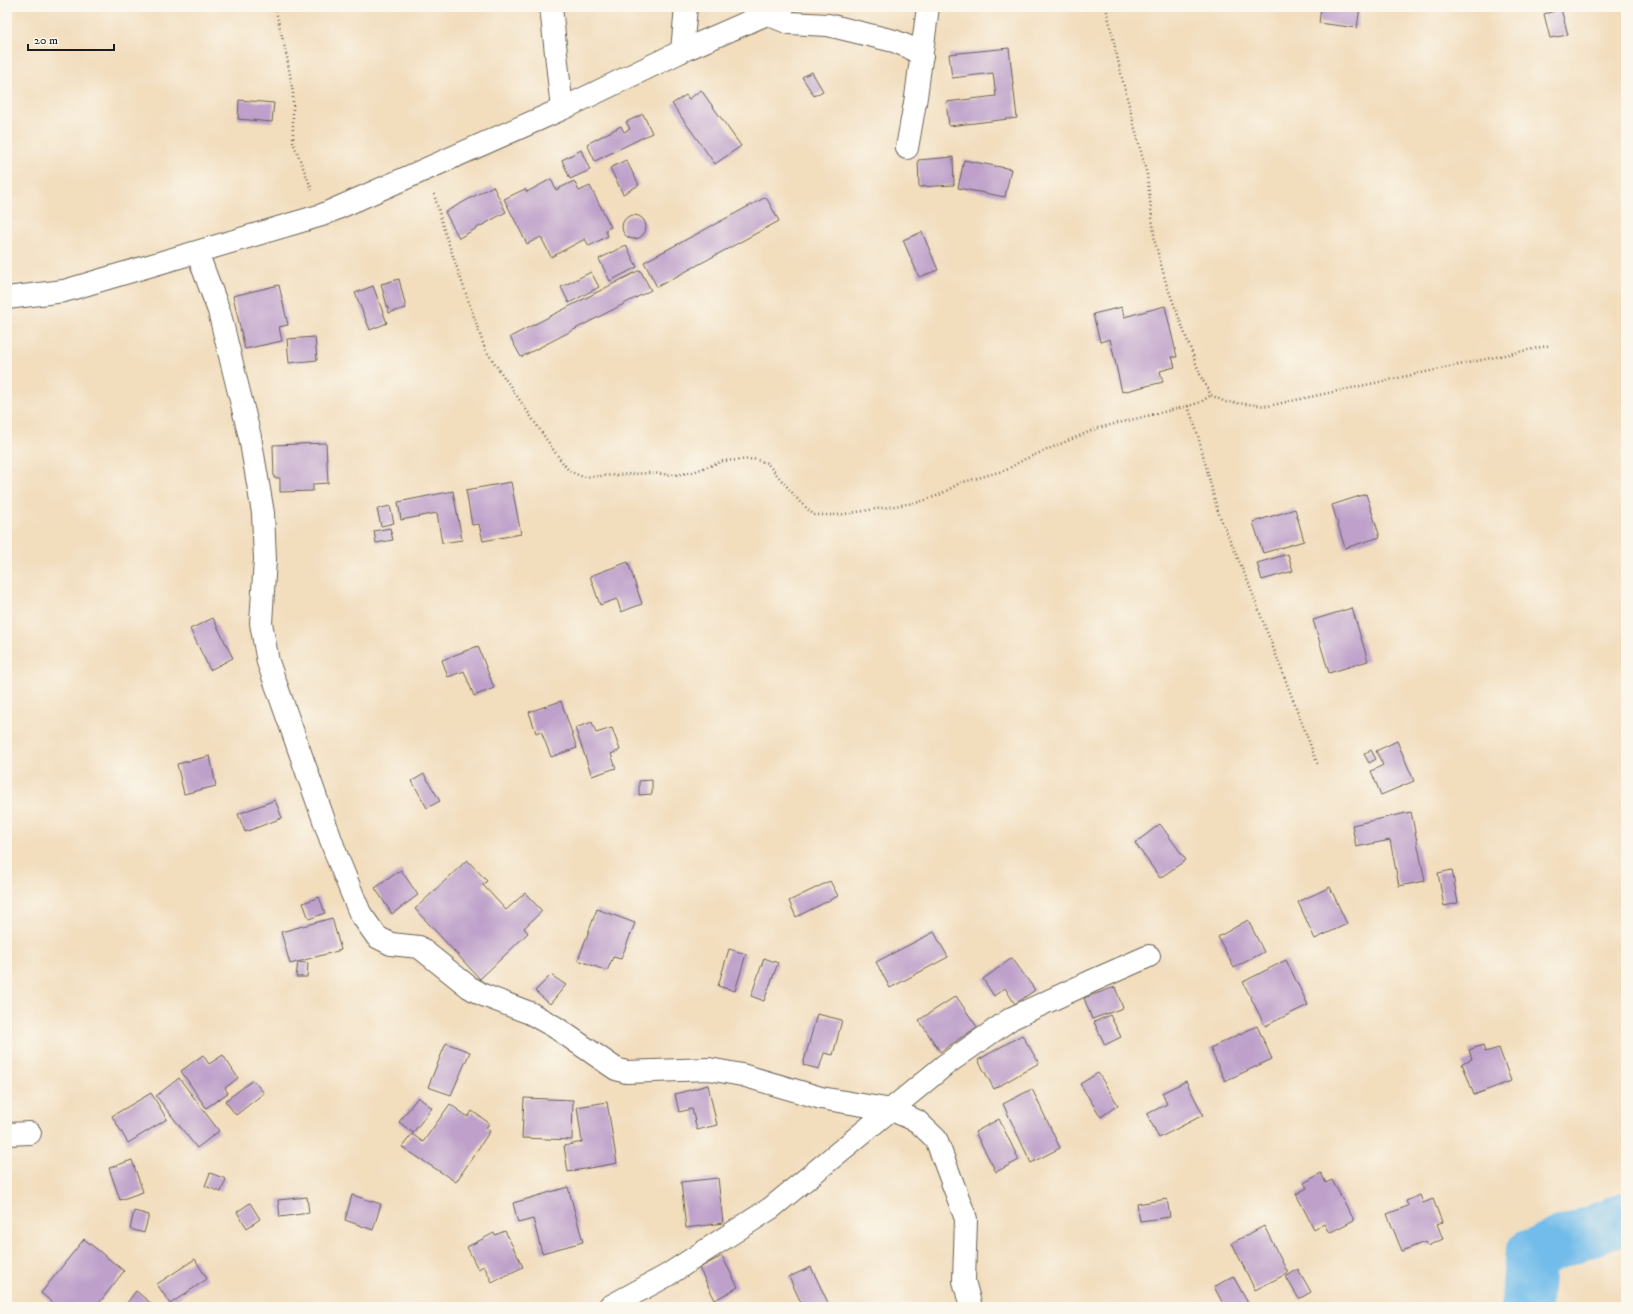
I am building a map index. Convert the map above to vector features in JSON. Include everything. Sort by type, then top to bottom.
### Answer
[{"type":"street","points":[[551,7],[562,109]]},
{"type":"street","points":[[682,51],[686,7]]},
{"type":"street","points":[[907,148],[922,56],[928,7]]},
{"type":"street","points":[[7,298],[64,291],[322,215],[562,109],[682,51],[775,11],[789,23],[828,26],[894,41],[909,47],[922,56]]},
{"type":"street","points":[[198,252],[219,311],[250,437],[262,513],[265,559],[261,623],[268,662],[337,857],[360,913],[378,937],[391,944],[419,947],[469,987],[483,995],[530,1013],[554,1027],[616,1070],[626,1072],[710,1069],[742,1075],[821,1098],[892,1110],[917,1121],[936,1139],[966,1219],[964,1281],[971,1307]]},
{"type":"street","points":[[609,1307],[666,1276],[771,1208],[945,1065],[1012,1018],[1150,956]]},
{"type":"street","points":[[7,1134],[30,1133]]},
{"type":"path","points":[[275,7],[287,58],[293,93],[293,142],[322,215]]},
{"type":"path","points":[[1106,7],[1146,175],[1155,242],[1166,283],[1201,377],[1211,395],[1225,402],[1268,406],[1551,345]]},
{"type":"path","points":[[427,169],[444,230],[485,349],[569,471],[583,477],[649,473],[676,475],[693,472],[723,461],[753,459],[768,463],[800,502],[814,515],[838,515],[920,502],[939,495],[960,483],[1006,470],[1025,458],[1098,428],[1188,406],[1201,402],[1211,395]]},
{"type":"path","points":[[1188,406],[1200,439],[1218,512],[1248,582],[1318,765]]},
{"type":"building","points":[[1321,7],[1360,7],[1357,28],[1319,23]]},
{"type":"building","points":[[1561,9],[1568,35],[1550,38],[1544,14]]},
{"type":"building","points":[[1009,48],[1017,118],[949,126],[946,102],[996,96],[993,73],[952,78],[949,54]]},
{"type":"building","points":[[812,72],[823,91],[814,96],[802,77]]},
{"type":"building","points":[[701,90],[741,146],[715,164],[672,104],[686,95],[689,99]]},
{"type":"building","points":[[239,100],[274,103],[272,122],[238,119]]},
{"type":"building","points":[[643,114],[652,133],[595,161],[587,144],[621,126],[624,132],[630,129],[626,122]]},
{"type":"building","points":[[581,150],[590,170],[570,179],[562,160]]},
{"type":"building","points":[[953,157],[954,185],[919,187],[918,160]]},
{"type":"building","points":[[626,160],[639,185],[623,194],[610,168]]},
{"type":"building","points":[[964,160],[1011,169],[1005,197],[958,188]]},
{"type":"building","points":[[551,179],[556,190],[574,181],[579,191],[590,186],[611,227],[605,230],[608,236],[589,246],[585,239],[551,257],[541,237],[527,244],[504,199],[525,189],[527,192]]},
{"type":"building","points":[[493,186],[506,212],[459,238],[445,212]]},
{"type":"building","points":[[766,197],[779,221],[657,287],[644,262]]},
{"type":"building","points":[[634,215],[642,219],[646,227],[642,235],[634,239],[626,235],[622,227],[626,219]]},
{"type":"building","points":[[922,232],[938,270],[919,277],[903,240]]},
{"type":"building","points":[[626,245],[637,267],[610,281],[599,259]]},
{"type":"building","points":[[640,270],[651,290],[521,357],[510,337]]},
{"type":"building","points":[[591,272],[599,287],[569,303],[561,287]]},
{"type":"building","points":[[399,279],[406,308],[389,313],[381,284]]},
{"type":"building","points":[[279,285],[288,325],[279,327],[282,341],[245,349],[233,296]]},
{"type":"building","points":[[373,286],[387,323],[370,330],[355,293]]},
{"type":"building","points":[[1165,306],[1177,357],[1172,357],[1175,367],[1160,371],[1163,382],[1122,392],[1110,339],[1100,342],[1093,314],[1122,307],[1124,317]]},
{"type":"building","points":[[315,337],[317,360],[289,363],[287,339]]},
{"type":"building","points":[[326,443],[328,483],[313,484],[313,491],[280,492],[280,478],[274,478],[273,445]]},
{"type":"building","points":[[511,482],[521,534],[483,541],[479,524],[472,525],[466,490]]},
{"type":"building","points":[[453,491],[462,540],[442,543],[437,513],[401,520],[398,502]]},
{"type":"building","points":[[1366,494],[1380,537],[1345,548],[1332,505]]},
{"type":"building","points":[[390,506],[394,523],[381,526],[377,509]]},
{"type":"building","points":[[1295,509],[1304,541],[1263,553],[1253,522]]},
{"type":"building","points":[[390,528],[393,540],[376,543],[374,531]]},
{"type":"building","points":[[1288,554],[1293,571],[1262,580],[1257,563]]},
{"type":"building","points":[[628,562],[642,604],[621,612],[617,599],[600,605],[590,576]]},
{"type":"building","points":[[1352,608],[1368,661],[1329,673],[1313,620]]},
{"type":"building","points":[[213,618],[233,658],[210,670],[190,629]]},
{"type":"building","points":[[478,646],[494,688],[474,696],[464,671],[448,677],[442,660]]},
{"type":"building","points":[[561,701],[577,748],[551,757],[541,731],[536,733],[529,712]]},
{"type":"building","points":[[592,722],[596,733],[612,728],[620,750],[611,754],[616,768],[592,776],[575,728]]},
{"type":"building","points":[[1397,741],[1414,781],[1381,795],[1371,771],[1383,765],[1376,751]]},
{"type":"building","points":[[1371,750],[1376,759],[1369,763],[1364,754]]},
{"type":"building","points":[[210,756],[216,786],[184,794],[177,764]]},
{"type":"building","points":[[424,774],[440,801],[427,808],[412,781]]},
{"type":"building","points":[[652,780],[652,794],[639,795],[639,781]]},
{"type":"building","points":[[275,800],[282,818],[245,832],[238,814]]},
{"type":"building","points":[[1411,812],[1425,881],[1399,886],[1390,840],[1356,847],[1352,825]]},
{"type":"building","points":[[1160,824],[1186,860],[1160,878],[1135,843]]},
{"type":"building","points":[[467,860],[487,881],[483,885],[506,910],[525,893],[542,911],[524,928],[528,933],[480,979],[415,909]]},
{"type":"building","points":[[401,870],[418,895],[392,914],[375,888]]},
{"type":"building","points":[[1452,870],[1458,903],[1444,906],[1438,873]]},
{"type":"building","points":[[830,881],[838,896],[796,917],[789,901]]},
{"type":"building","points":[[1330,887],[1347,924],[1315,939],[1298,902]]},
{"type":"building","points":[[319,897],[325,913],[309,919],[303,903]]},
{"type":"building","points":[[597,909],[635,923],[621,959],[613,957],[607,971],[578,960]]},
{"type":"building","points":[[332,918],[341,950],[290,964],[281,932]]},
{"type":"building","points":[[1248,920],[1264,952],[1234,968],[1218,937]]},
{"type":"building","points":[[934,932],[948,957],[890,988],[876,962]]},
{"type":"building","points":[[729,949],[746,954],[735,991],[718,986]]},
{"type":"building","points":[[764,958],[778,963],[764,1001],[751,996]]},
{"type":"building","points":[[1012,958],[1035,990],[1015,1004],[1005,988],[994,996],[983,979]]},
{"type":"building","points":[[1286,960],[1308,1005],[1265,1026],[1243,982]]},
{"type":"building","points":[[298,962],[308,963],[307,977],[296,977]]},
{"type":"building","points":[[551,975],[566,985],[550,1004],[535,991]]},
{"type":"building","points":[[1115,987],[1123,1008],[1092,1019],[1084,998]]},
{"type":"building","points":[[956,996],[977,1027],[940,1052],[919,1020]]},
{"type":"building","points":[[817,1014],[842,1020],[833,1055],[824,1053],[819,1069],[803,1065]]},
{"type":"building","points":[[1110,1015],[1121,1037],[1105,1045],[1094,1022]]},
{"type":"building","points":[[1257,1026],[1272,1059],[1225,1081],[1210,1048]]},
{"type":"building","points":[[1022,1035],[1039,1063],[994,1089],[978,1060]]},
{"type":"building","points":[[446,1043],[470,1052],[451,1095],[428,1087]]},
{"type":"building","points":[[1483,1045],[1485,1052],[1499,1048],[1511,1081],[1474,1095],[1462,1063],[1472,1059],[1469,1050]]},
{"type":"building","points":[[203,1055],[209,1064],[223,1055],[238,1078],[225,1088],[228,1093],[206,1108],[181,1071]]},
{"type":"building","points":[[1098,1073],[1118,1105],[1101,1117],[1080,1084]]},
{"type":"building","points":[[179,1078],[219,1131],[197,1148],[156,1096]]},
{"type":"building","points":[[253,1080],[264,1093],[236,1115],[225,1101]]},
{"type":"building","points":[[1186,1081],[1203,1115],[1159,1138],[1147,1114],[1167,1104],[1162,1093]]},
{"type":"building","points":[[708,1085],[717,1125],[697,1130],[692,1109],[679,1112],[675,1094]]},
{"type":"building","points":[[1032,1089],[1060,1148],[1031,1163],[1003,1104]]},
{"type":"building","points":[[151,1093],[167,1119],[128,1143],[112,1116]]},
{"type":"building","points":[[418,1097],[432,1108],[413,1133],[399,1122]]},
{"type":"building","points":[[524,1098],[573,1100],[572,1140],[522,1138]]},
{"type":"building","points":[[607,1102],[617,1163],[568,1172],[564,1146],[582,1142],[577,1107]]},
{"type":"building","points":[[450,1104],[468,1117],[472,1111],[489,1123],[486,1128],[490,1131],[456,1182],[402,1147],[412,1134],[423,1142]]},
{"type":"building","points":[[999,1119],[1019,1160],[996,1172],[975,1132]]},
{"type":"building","points":[[132,1160],[143,1192],[120,1200],[109,1168]]},
{"type":"building","points":[[210,1173],[226,1179],[221,1192],[205,1186]]},
{"type":"building","points":[[1321,1173],[1326,1183],[1332,1180],[1354,1220],[1329,1233],[1324,1224],[1314,1229],[1296,1194],[1307,1188],[1304,1183]]},
{"type":"building","points":[[718,1178],[723,1223],[686,1228],[681,1182]]},
{"type":"building","points":[[568,1187],[583,1242],[542,1253],[533,1219],[518,1223],[513,1203]]},
{"type":"building","points":[[352,1195],[381,1204],[373,1230],[345,1220]]},
{"type":"building","points":[[1420,1195],[1423,1203],[1433,1199],[1442,1222],[1437,1224],[1443,1239],[1427,1246],[1425,1242],[1402,1251],[1387,1214],[1408,1206],[1406,1201]]},
{"type":"building","points":[[307,1197],[309,1213],[280,1217],[278,1200]]},
{"type":"building","points":[[1167,1199],[1170,1217],[1140,1221],[1137,1204]]},
{"type":"building","points":[[250,1203],[260,1219],[247,1228],[237,1212]]},
{"type":"building","points":[[134,1211],[149,1215],[144,1233],[130,1229]]},
{"type":"building","points":[[1264,1226],[1288,1273],[1255,1290],[1232,1243]]},
{"type":"building","points":[[505,1231],[523,1267],[492,1282],[484,1266],[478,1269],[467,1247],[494,1233],[495,1235]]},
{"type":"building","points":[[84,1239],[124,1271],[96,1307],[58,1307],[41,1293]]},
{"type":"building","points":[[722,1256],[738,1287],[715,1300],[699,1268]]},
{"type":"building","points":[[195,1259],[207,1279],[170,1304],[157,1284]]},
{"type":"building","points":[[811,1267],[830,1307],[803,1307],[789,1277]]},
{"type":"building","points":[[1298,1269],[1311,1292],[1299,1299],[1286,1277]]},
{"type":"building","points":[[1233,1276],[1249,1305],[1245,1307],[1225,1307],[1214,1287]]},
{"type":"building","points":[[136,1291],[153,1305],[152,1307],[124,1307]]},
{"type":"waterway","points":[[1526,1307],[1530,1255],[1626,1218]]}]
